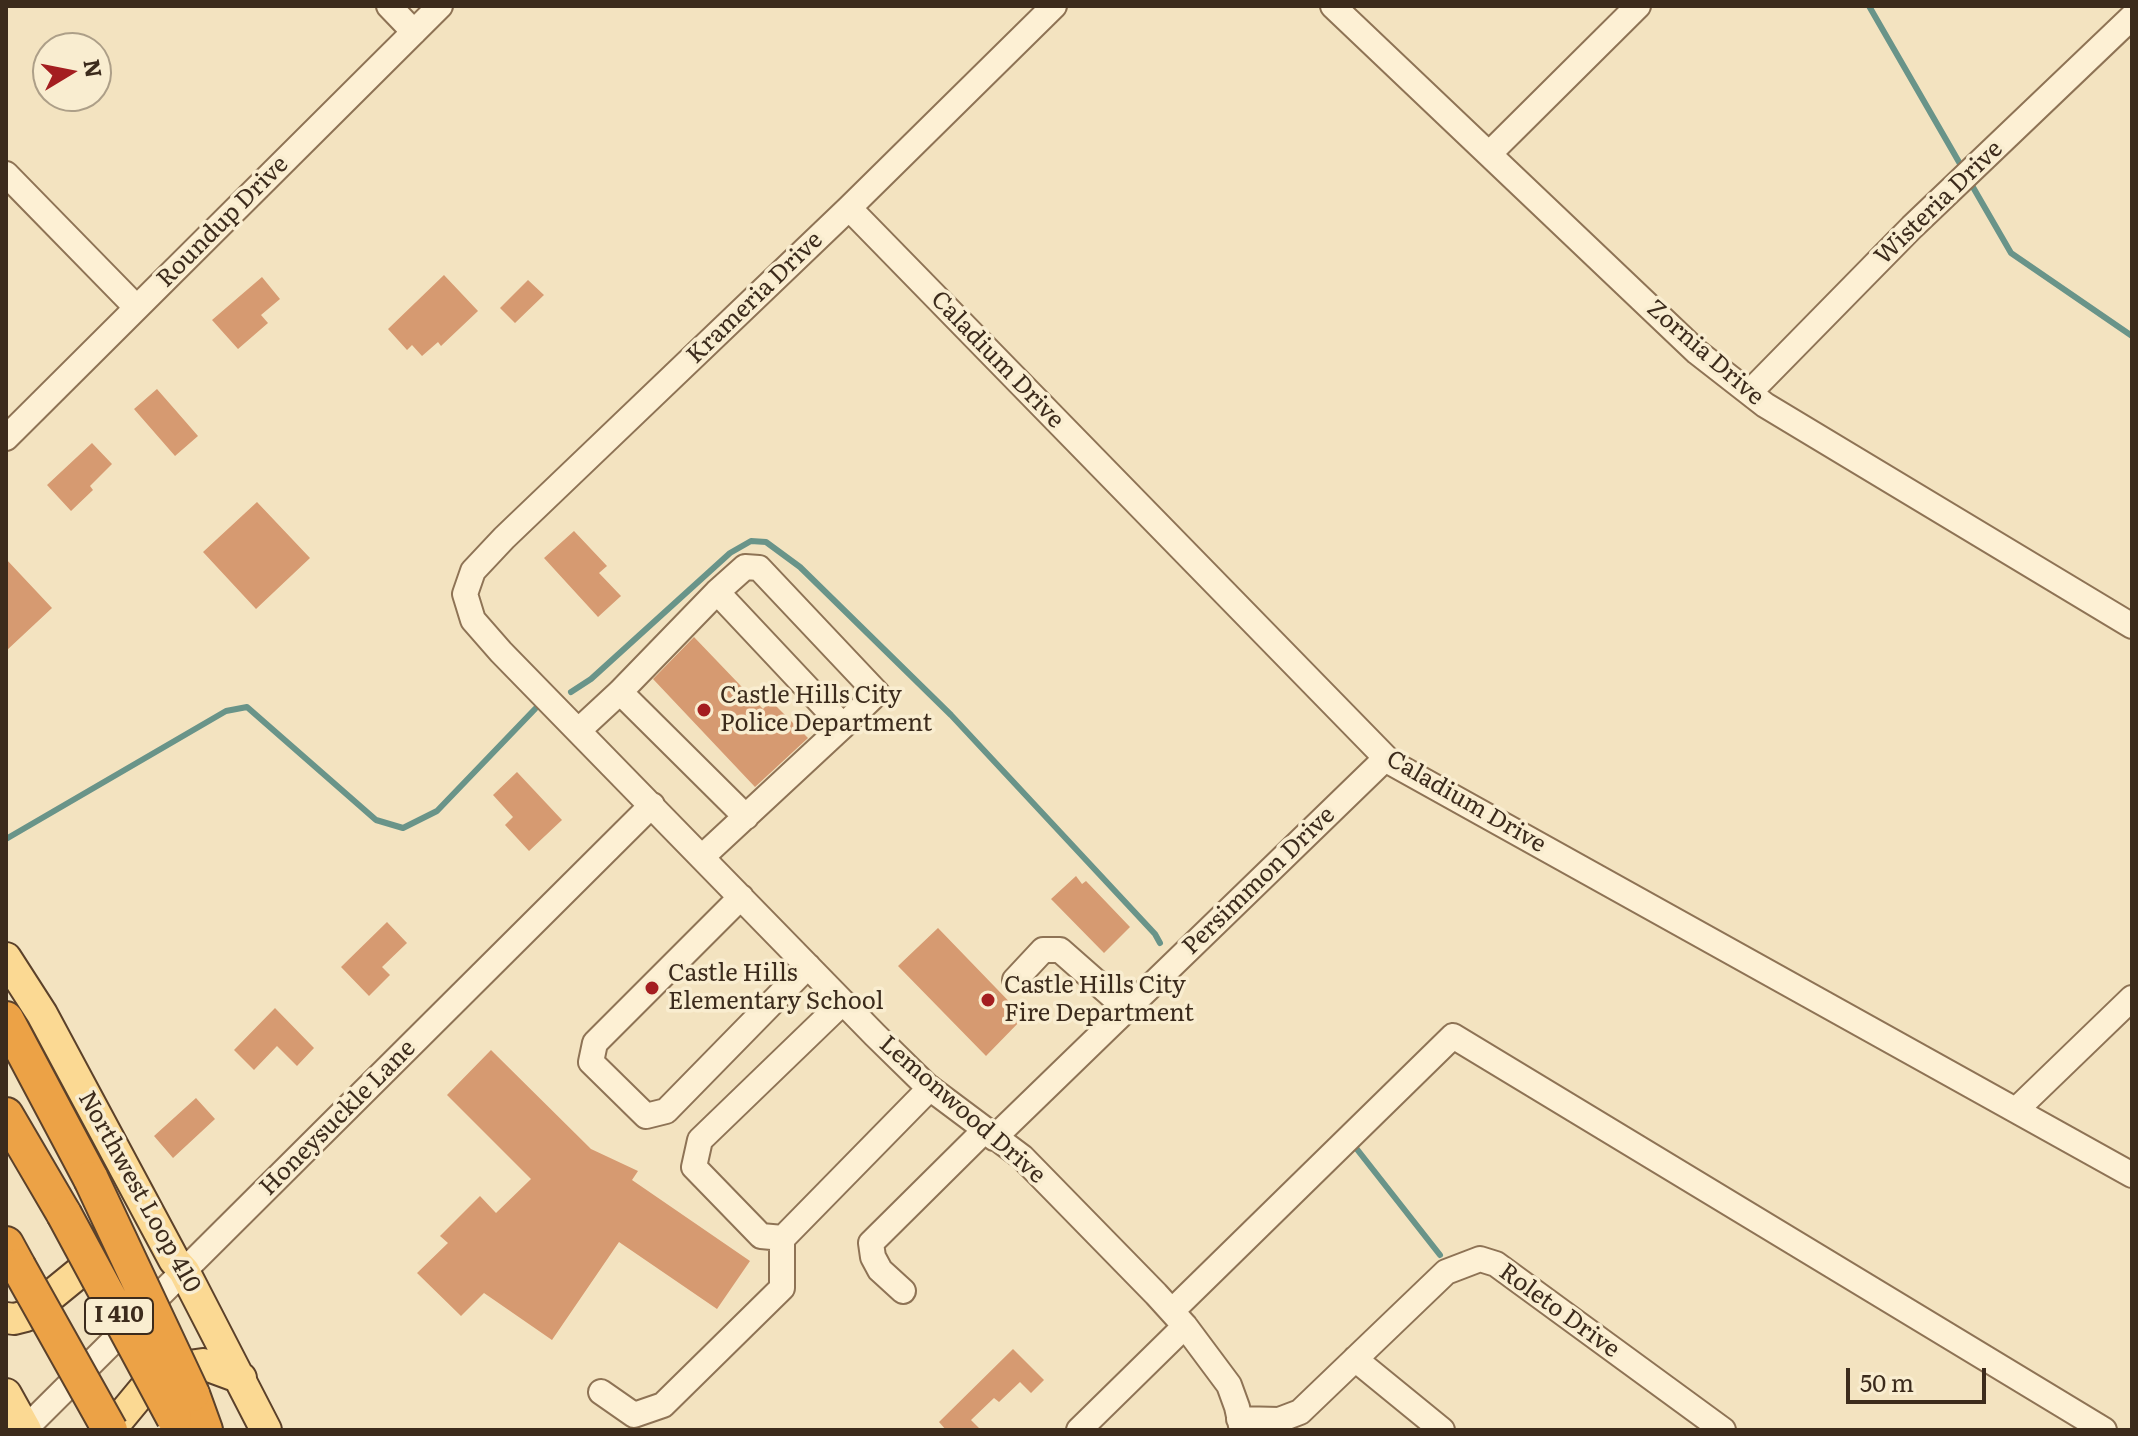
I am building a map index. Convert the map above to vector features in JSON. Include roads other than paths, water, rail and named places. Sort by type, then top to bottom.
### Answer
[{"type":"highway","points":[[6,1019],[91,1179],[188,1418]]},
{"type":"highway","name":"I 410","points":[[6,1115],[188,1418]]},
{"type":"highway","name":"I 410","points":[[12,1255],[110,1430]]},
{"type":"highway","points":[[60,1337],[92,1430]]},
{"type":"main road","name":"Northwest Loop 410","points":[[6,958],[42,1014],[174,1260],[184,1271],[266,1430]]},
{"type":"main road","points":[[6,1318],[26,1316],[116,1242],[125,1207],[109,1138]]},
{"type":"main road","points":[[110,1430],[144,1389],[167,1369],[203,1364],[241,1378]]},
{"type":"main road","points":[[6,1394],[25,1430]]},
{"type":"street","points":[[389,6],[414,32]]},
{"type":"street","name":"Roundup Drive","points":[[6,438],[440,6]]},
{"type":"street","name":"Krameria Drive","points":[[465,594],[473,571],[504,538],[849,208],[1054,6]]},
{"type":"street","name":"Zornia Drive","points":[[1333,6],[1697,352],[1765,405],[2132,626]]},
{"type":"street","points":[[1489,154],[1638,6]]},
{"type":"street","name":"Wisteria Drive","points":[[1750,392],[1945,195],[2132,17]]},
{"type":"street","points":[[6,174],[136,307]]},
{"type":"street","name":"Caladium Drive","points":[[849,208],[1386,758],[2132,1175]]},
{"type":"street","points":[[579,730],[717,592],[745,567],[759,568],[877,693],[702,857]]},
{"type":"street","points":[[717,592],[843,726]]},
{"type":"street","name":"Lemonwood Drive","points":[[465,594],[473,620],[501,652],[843,1002],[930,1088],[1022,1157],[1178,1318],[1229,1385],[1241,1425]]},
{"type":"street","points":[[620,692],[746,817]]},
{"type":"street","name":"Persimmon Drive","points":[[903,1291],[880,1270],[873,1257],[871,1243],[1127,1009],[1386,758]]},
{"type":"street","name":"Honeysuckle Lane","points":[[25,1430],[652,805]]},
{"type":"street","points":[[741,897],[595,1043],[591,1062],[646,1116],[666,1111],[808,966]]},
{"type":"street","points":[[1015,980],[1043,950],[1060,950],[1127,1009]]},
{"type":"street","points":[[2016,1110],[2132,998]]},
{"type":"street","points":[[782,1238],[761,1236],[694,1167],[700,1140],[843,1002]]},
{"type":"street","points":[[1079,1430],[1178,1318],[1453,1036],[2104,1430]]},
{"type":"street","points":[[601,1392],[634,1415],[663,1405],[782,1288],[782,1238],[930,1088]]},
{"type":"street","name":"Roleto Drive","points":[[1241,1425],[1279,1420],[1300,1412],[1446,1272],[1480,1259],[1496,1264],[1723,1430]]},
{"type":"street","points":[[1355,1359],[1442,1430]]},
{"type":"waterway","points":[[1869,6],[1963,169]]},
{"type":"waterway","points":[[1970,182],[2011,253],[2132,336]]},
{"type":"waterway","points":[[571,692],[591,679],[730,553],[751,541],[766,542],[800,567],[951,715],[1160,943]]},
{"type":"waterway","points":[[6,839],[226,711],[247,707],[376,820],[403,828],[437,811],[535,709]]},
{"type":"waterway","points":[[1356,1148],[1440,1255]]},
{"type":"place","name":"Castle Hills City Police Department","points":[[704,710]]},
{"type":"place","name":"Castle Hills Elementary School","points":[[652,988]]},
{"type":"place","name":"Castle Hills City Fire Department","points":[[988,1000]]}]
